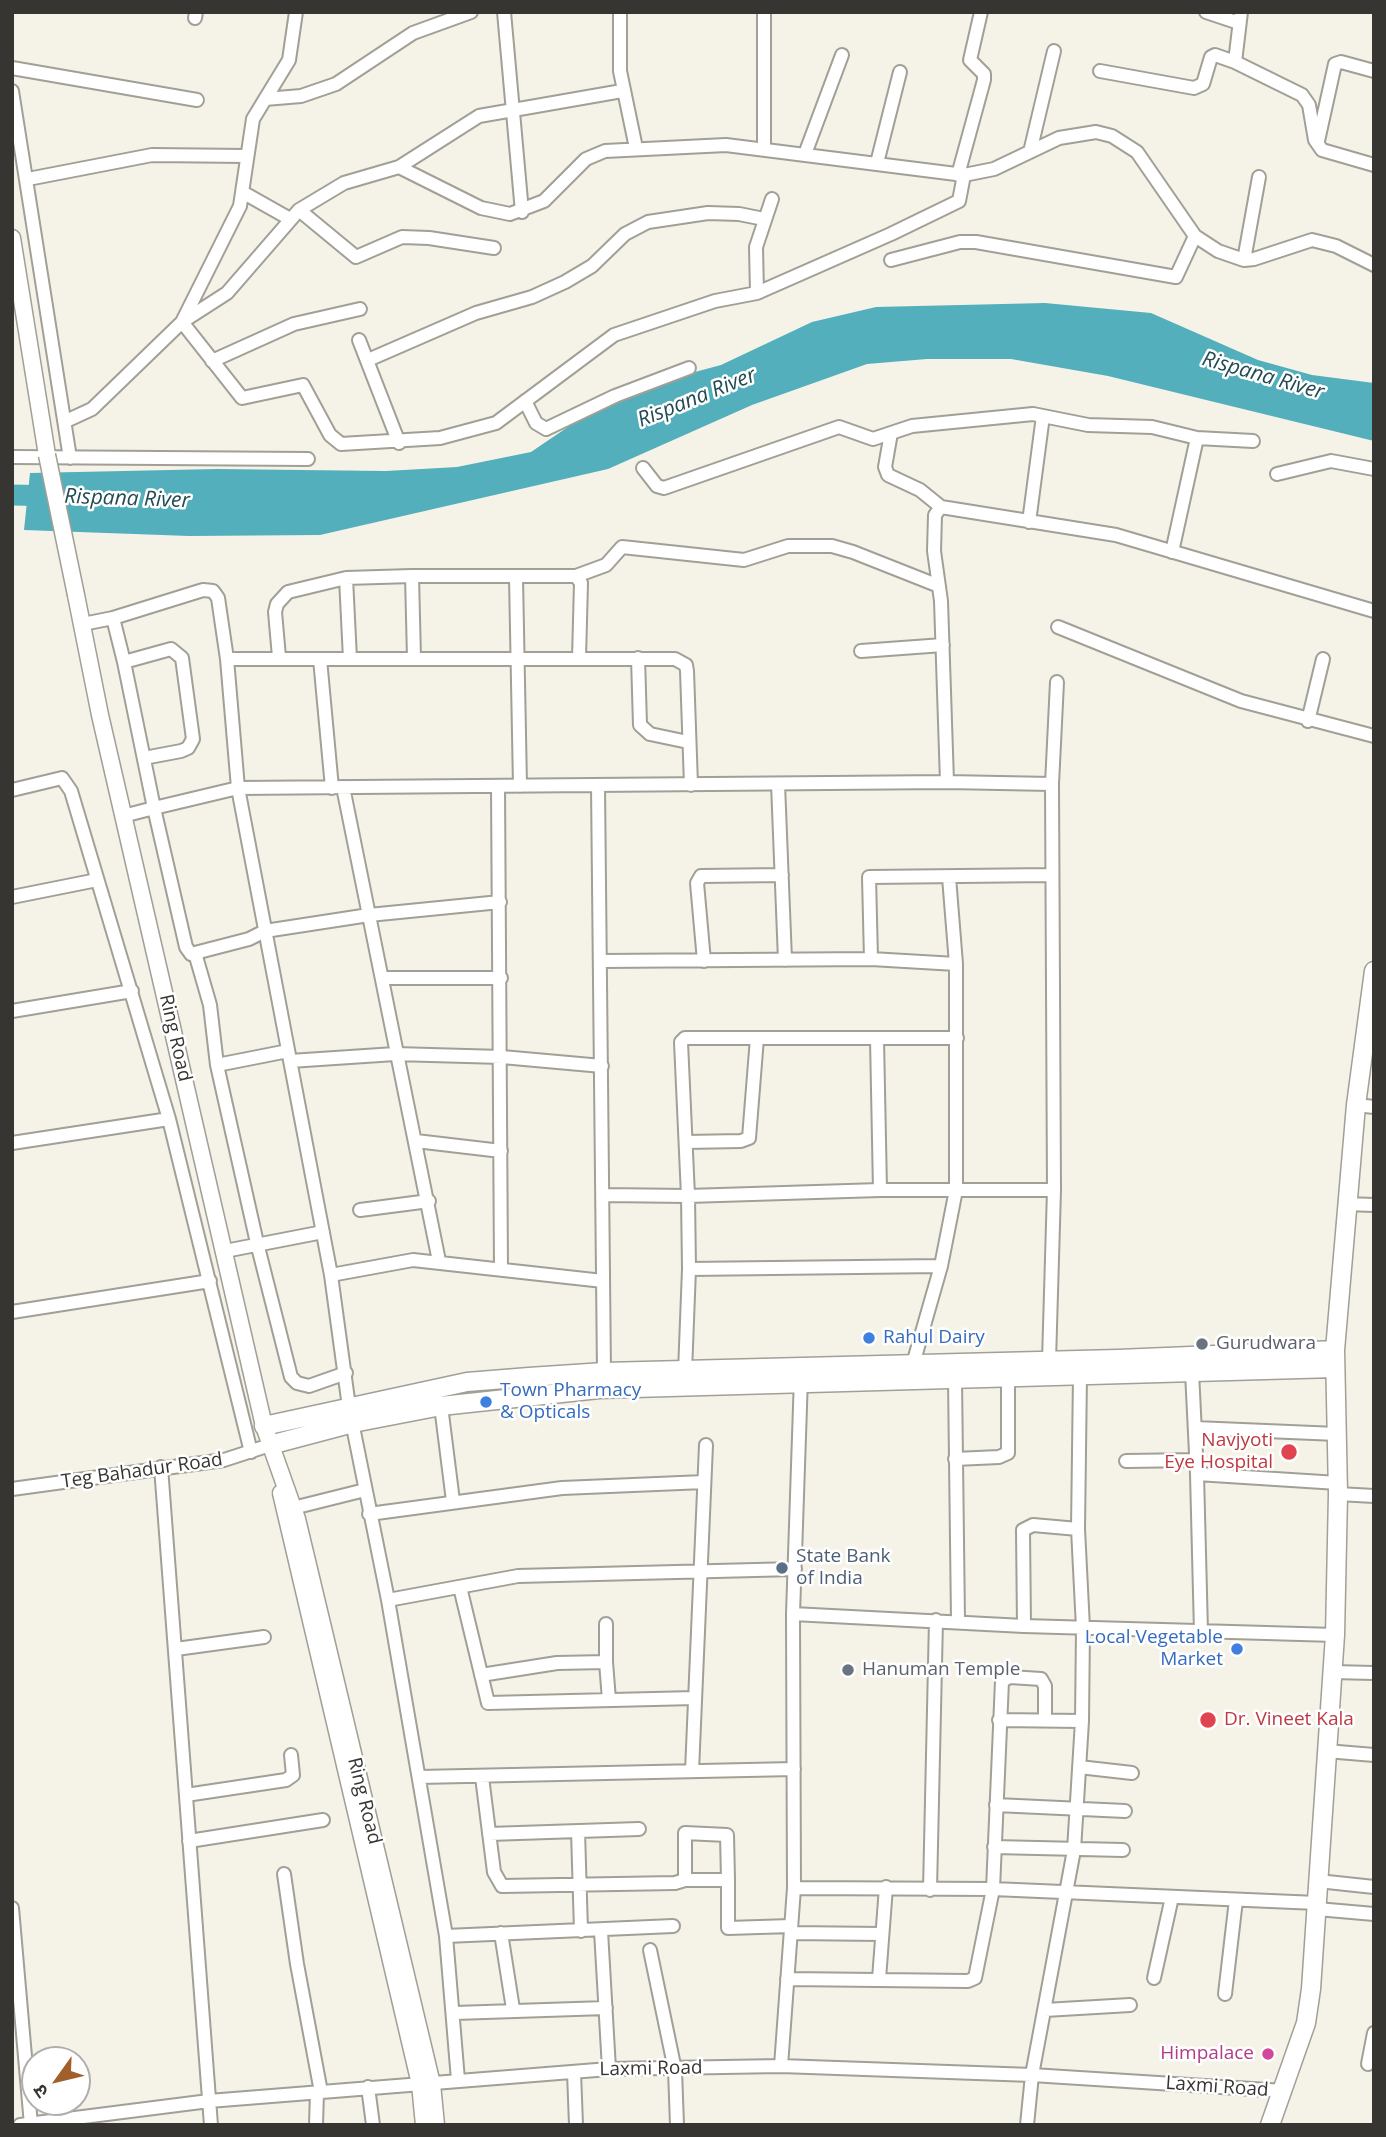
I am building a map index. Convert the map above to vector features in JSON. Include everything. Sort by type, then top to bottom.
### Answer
[{"type":"main road","points":[[1270,2125],[1306,2023],[1317,1906],[1335,1635],[1338,1489],[1335,1359],[1346,1204],[1365,1106],[1374,971]]},
{"type":"main road","points":[[270,1445],[351,1415],[467,1382],[604,1372],[955,1379],[1049,1361],[1335,1359]]},
{"type":"main road","points":[[264,1426],[600,1389],[912,1364],[1080,1375],[1192,1372],[1335,1359]]},
{"type":"street","points":[[181,322],[235,216],[244,192],[246,156],[253,119],[292,52],[296,12]]},
{"type":"street","points":[[265,99],[301,96],[336,84],[421,28],[471,12]]},
{"type":"street","points":[[504,12],[522,212]]},
{"type":"street","points":[[620,12],[618,55],[622,90],[636,148]]},
{"type":"street","points":[[764,12],[764,149]]},
{"type":"street","points":[[181,322],[242,398],[303,385],[330,435],[341,444],[399,443],[440,438],[496,423],[614,335],[715,301],[757,293],[961,199],[961,175],[984,80],[984,74],[970,60],[981,12]]},
{"type":"street","points":[[1206,12],[1240,18],[1235,62]]},
{"type":"street","points":[[1030,152],[1054,51]]},
{"type":"street","points":[[805,154],[842,55]]},
{"type":"street","points":[[1100,71],[1194,88],[1203,84],[1211,57],[1235,62],[1302,95],[1309,105],[1318,145],[1327,152],[1374,165]]},
{"type":"street","points":[[1318,145],[1335,64],[1341,62],[1374,71]]},
{"type":"street","points":[[12,68],[197,100]]},
{"type":"street","points":[[877,163],[900,72]]},
{"type":"street","points":[[66,422],[92,409],[181,322],[226,293],[294,215],[344,183],[399,167],[479,116],[622,90]]},
{"type":"street","points":[[12,91],[28,179],[47,327],[66,422],[70,458]]},
{"type":"street","points":[[399,167],[481,208],[510,214],[522,212],[544,201],[592,155],[636,148],[709,145],[764,149],[961,175],[994,169],[1080,133],[1112,136],[1126,142],[1137,152],[1195,236],[1218,251],[1244,260],[1312,240],[1336,246],[1374,265]]},
{"type":"street","points":[[28,179],[152,155],[246,156]]},
{"type":"street","points":[[1244,260],[1259,177]]},
{"type":"street","points":[[244,192],[294,215],[356,257],[402,237],[429,237],[495,248]]},
{"type":"street","points":[[757,293],[756,247],[772,199]]},
{"type":"street","points":[[368,360],[476,313],[524,300],[565,282],[592,266],[617,240],[648,222],[708,213],[739,214],[764,219]]},
{"type":"street","points":[[891,260],[960,242],[976,242],[1176,277],[1183,269],[1195,236]]},
{"type":"street","name":"Ring Road","points":[[12,238],[18,319],[123,816],[264,1426],[293,1508],[426,2084],[424,2125]]},
{"type":"street","points":[[212,360],[285,327],[360,309]]},
{"type":"street","points":[[359,340],[399,443]]},
{"type":"street","points":[[525,401],[536,423],[546,429],[615,396],[689,368]]},
{"type":"street","points":[[643,468],[657,486],[664,488],[839,427],[873,439],[912,426],[1022,414],[1102,426],[1152,427],[1197,438],[1252,440]]},
{"type":"street","points":[[1029,522],[1043,416]]},
{"type":"street","points":[[891,433],[886,472],[920,490],[942,507],[1116,535],[1374,611]]},
{"type":"street","points":[[1172,552],[1197,438]]},
{"type":"street","points":[[12,457],[308,459]]},
{"type":"street","points":[[1277,474],[1331,461],[1374,469]]},
{"type":"street","points":[[942,507],[935,514],[934,551],[943,645],[947,782]]},
{"type":"street","points":[[279,657],[275,612],[282,597],[296,589],[346,578],[576,576],[606,565],[622,547],[744,559],[788,546],[832,546],[939,586]]},
{"type":"street","points":[[412,576],[414,659]]},
{"type":"street","points":[[576,576],[581,583],[579,658]]},
{"type":"street","points":[[346,578],[350,659]]},
{"type":"street","points":[[516,578],[520,786]]},
{"type":"street","points":[[83,624],[113,618],[203,590],[213,591],[220,606],[238,788],[331,1275],[351,1415],[419,1777],[446,1936],[455,2014],[458,2080]]},
{"type":"street","points":[[113,618],[186,947],[191,954],[249,939],[265,931],[369,915],[500,902]]},
{"type":"street","points":[[1058,627],[1241,701],[1308,721],[1374,736]]},
{"type":"street","points":[[861,651],[943,645]]},
{"type":"street","points":[[124,662],[171,649],[182,658],[191,745],[181,751],[144,758]]},
{"type":"street","points":[[638,658],[640,725],[650,734],[688,742]]},
{"type":"street","points":[[227,659],[676,659],[686,665],[691,785]]},
{"type":"street","points":[[320,659],[338,788],[383,978],[395,1054],[429,1201],[439,1261]]},
{"type":"street","points":[[1308,721],[1323,659]]},
{"type":"street","points":[[1049,1361],[1054,1190],[1052,784],[1057,681]]},
{"type":"street","points":[[12,790],[54,778],[62,778],[68,783],[169,1119],[251,1452]]},
{"type":"street","points":[[123,816],[238,788],[947,782],[1052,784]]},
{"type":"street","points":[[598,785],[602,961],[604,1372]]},
{"type":"street","points":[[778,785],[785,960]]},
{"type":"street","points":[[498,786],[502,1057],[500,1268]]},
{"type":"street","points":[[871,959],[869,877],[1051,875]]},
{"type":"street","points":[[704,961],[697,883],[701,876],[782,876]]},
{"type":"street","points":[[912,1364],[941,1266],[957,1189],[956,964],[948,877]]},
{"type":"street","points":[[12,897],[97,880]]},
{"type":"street","points":[[195,953],[209,1005],[218,1065],[257,1242],[291,1377],[297,1383],[309,1386],[346,1373]]},
{"type":"street","points":[[602,961],[871,959],[956,964]]},
{"type":"street","points":[[383,978],[501,978]]},
{"type":"street","points":[[12,1012],[132,991]]},
{"type":"street","points":[[685,1372],[689,1269],[681,1042],[690,1036],[957,1038]]},
{"type":"street","points":[[686,1142],[741,1142],[749,1138],[757,1038]]},
{"type":"street","points":[[877,1039],[880,1190]]},
{"type":"street","points":[[218,1065],[289,1056],[395,1054],[502,1057],[602,1066]]},
{"type":"street","points":[[12,1143],[169,1119]]},
{"type":"street","points":[[416,1141],[501,1151]]},
{"type":"street","points":[[604,1195],[1054,1190]]},
{"type":"street","points":[[360,1210],[429,1201]]},
{"type":"street","points":[[1346,1204],[1374,1205]]},
{"type":"street","points":[[225,1251],[257,1242],[323,1233]]},
{"type":"street","points":[[331,1275],[399,1261],[439,1261],[603,1281]]},
{"type":"street","points":[[689,1269],[941,1266]]},
{"type":"street","points":[[12,1312],[210,1281]]},
{"type":"street","points":[[955,1459],[999,1457],[1008,1453],[1008,1370]]},
{"type":"street","points":[[1192,1372],[1201,1632]]},
{"type":"street","points":[[781,2066],[794,1888],[793,1614],[801,1375]]},
{"type":"street","points":[[1027,2125],[1032,2075],[1069,1894],[1074,1850],[1082,1721],[1083,1628],[1078,1529],[1080,1375]]},
{"type":"street","points":[[955,1379],[958,1621]]},
{"type":"street","points":[[441,1406],[453,1501]]},
{"type":"street","points":[[1195,1427],[1337,1434]]},
{"type":"street","name":"Teg Bahadur Road","points":[[12,1489],[224,1460],[270,1445]]},
{"type":"street","points":[[692,1771],[706,1445]]},
{"type":"street","points":[[1126,1461],[1196,1460]]},
{"type":"street","points":[[161,1467],[211,2125]]},
{"type":"street","points":[[1197,1474],[1338,1489],[1374,1496]]},
{"type":"street","name":"Ring Road","points":[[282,1479],[281,1497],[285,1522],[436,2125]]},
{"type":"street","points":[[369,1514],[562,1488],[704,1482]]},
{"type":"street","points":[[293,1508],[365,1490]]},
{"type":"street","points":[[1024,1626],[1023,1530],[1033,1525],[1078,1529]]},
{"type":"street","points":[[388,1601],[518,1576],[794,1569]]},
{"type":"street","points":[[460,1587],[488,1703],[695,1698]]},
{"type":"street","points":[[793,1614],[1024,1626],[1335,1635]]},
{"type":"street","points":[[930,1890],[936,1620]]},
{"type":"street","points":[[606,1624],[609,1700]]},
{"type":"street","points":[[176,1649],[264,1637]]},
{"type":"street","points":[[481,1675],[557,1663],[606,1662]]},
{"type":"street","points":[[1332,1672],[1374,1673]]},
{"type":"street","points":[[788,1979],[972,1980],[977,1974],[993,1889],[1000,1685],[1010,1677],[1044,1682],[1045,1720]]},
{"type":"street","points":[[999,1720],[1082,1721]]},
{"type":"street","points":[[1326,1751],[1374,1755]]},
{"type":"street","points":[[186,1795],[286,1780],[292,1775],[291,1755]]},
{"type":"street","points":[[1079,1767],[1132,1773]]},
{"type":"street","points":[[419,1777],[794,1769]]},
{"type":"street","points":[[482,1777],[494,1872],[502,1886],[728,1880]]},
{"type":"street","points":[[996,1805],[1125,1811]]},
{"type":"street","points":[[189,1841],[323,1820]]},
{"type":"street","points":[[489,1835],[639,1829]]},
{"type":"street","points":[[578,1831],[581,1931]]},
{"type":"street","points":[[685,1880],[685,1833],[727,1835],[728,1928],[882,1934]]},
{"type":"street","points":[[995,1847],[1122,1850]]},
{"type":"street","points":[[284,1874],[319,2092],[316,2125]]},
{"type":"street","points":[[1318,1881],[1374,1887]]},
{"type":"street","points":[[879,1979],[886,1887]]},
{"type":"street","points":[[794,1888],[993,1889],[1172,1896],[1317,1906],[1374,1914]]},
{"type":"street","points":[[1154,1978],[1172,1896]]},
{"type":"street","points":[[1225,1994],[1236,1900]]},
{"type":"street","points":[[12,1908],[27,2124]]},
{"type":"street","points":[[446,1936],[673,1926]]},
{"type":"street","points":[[601,1931],[609,2069]]},
{"type":"street","points":[[501,1933],[513,2009]]},
{"type":"street","points":[[650,1950],[675,2070],[677,2125]]},
{"type":"street","points":[[1045,2010],[1130,2005]]},
{"type":"street","points":[[455,2014],[513,2009],[606,2008]]},
{"type":"street","points":[[1368,2064],[1374,2033]]},
{"type":"street","name":"Laxmi Road","points":[[27,2124],[209,2101],[609,2069],[675,2070],[781,2066],[1032,2075],[1284,2091]]},
{"type":"street","points":[[574,2072],[576,2125]]},
{"type":"street","points":[[368,2087],[373,2125]]},
{"type":"water","points":[[1045,303],[1151,313],[1258,360],[1312,375],[1374,383],[1374,441],[1108,376],[1011,359],[927,359],[867,364],[752,405],[608,469],[320,535],[189,536],[24,530],[30,473],[217,469],[386,471],[457,467],[531,452],[593,410],[680,376],[721,365],[812,322],[876,307]]},
{"type":"waterway","name":"Rispana River","points":[[12,495],[56,496]]},
{"type":"place","name":"Rahul Dairy","points":[[869,1338]]},
{"type":"place","name":"Gurudwara","points":[[1202,1344]]},
{"type":"place","name":"Town Pharmacy & Opticals","points":[[486,1402]]},
{"type":"place","name":"Navjyoti Eye Hospital","points":[[1289,1452]]},
{"type":"place","name":"State Bank of India","points":[[782,1568]]},
{"type":"place","name":"Local Vegetable Market","points":[[1237,1649]]},
{"type":"place","name":"Hanuman Temple","points":[[848,1670]]},
{"type":"place","name":"Dr. Vineet Kala","points":[[1208,1720]]},
{"type":"place","name":"Himpalace","points":[[1268,2054]]}]
